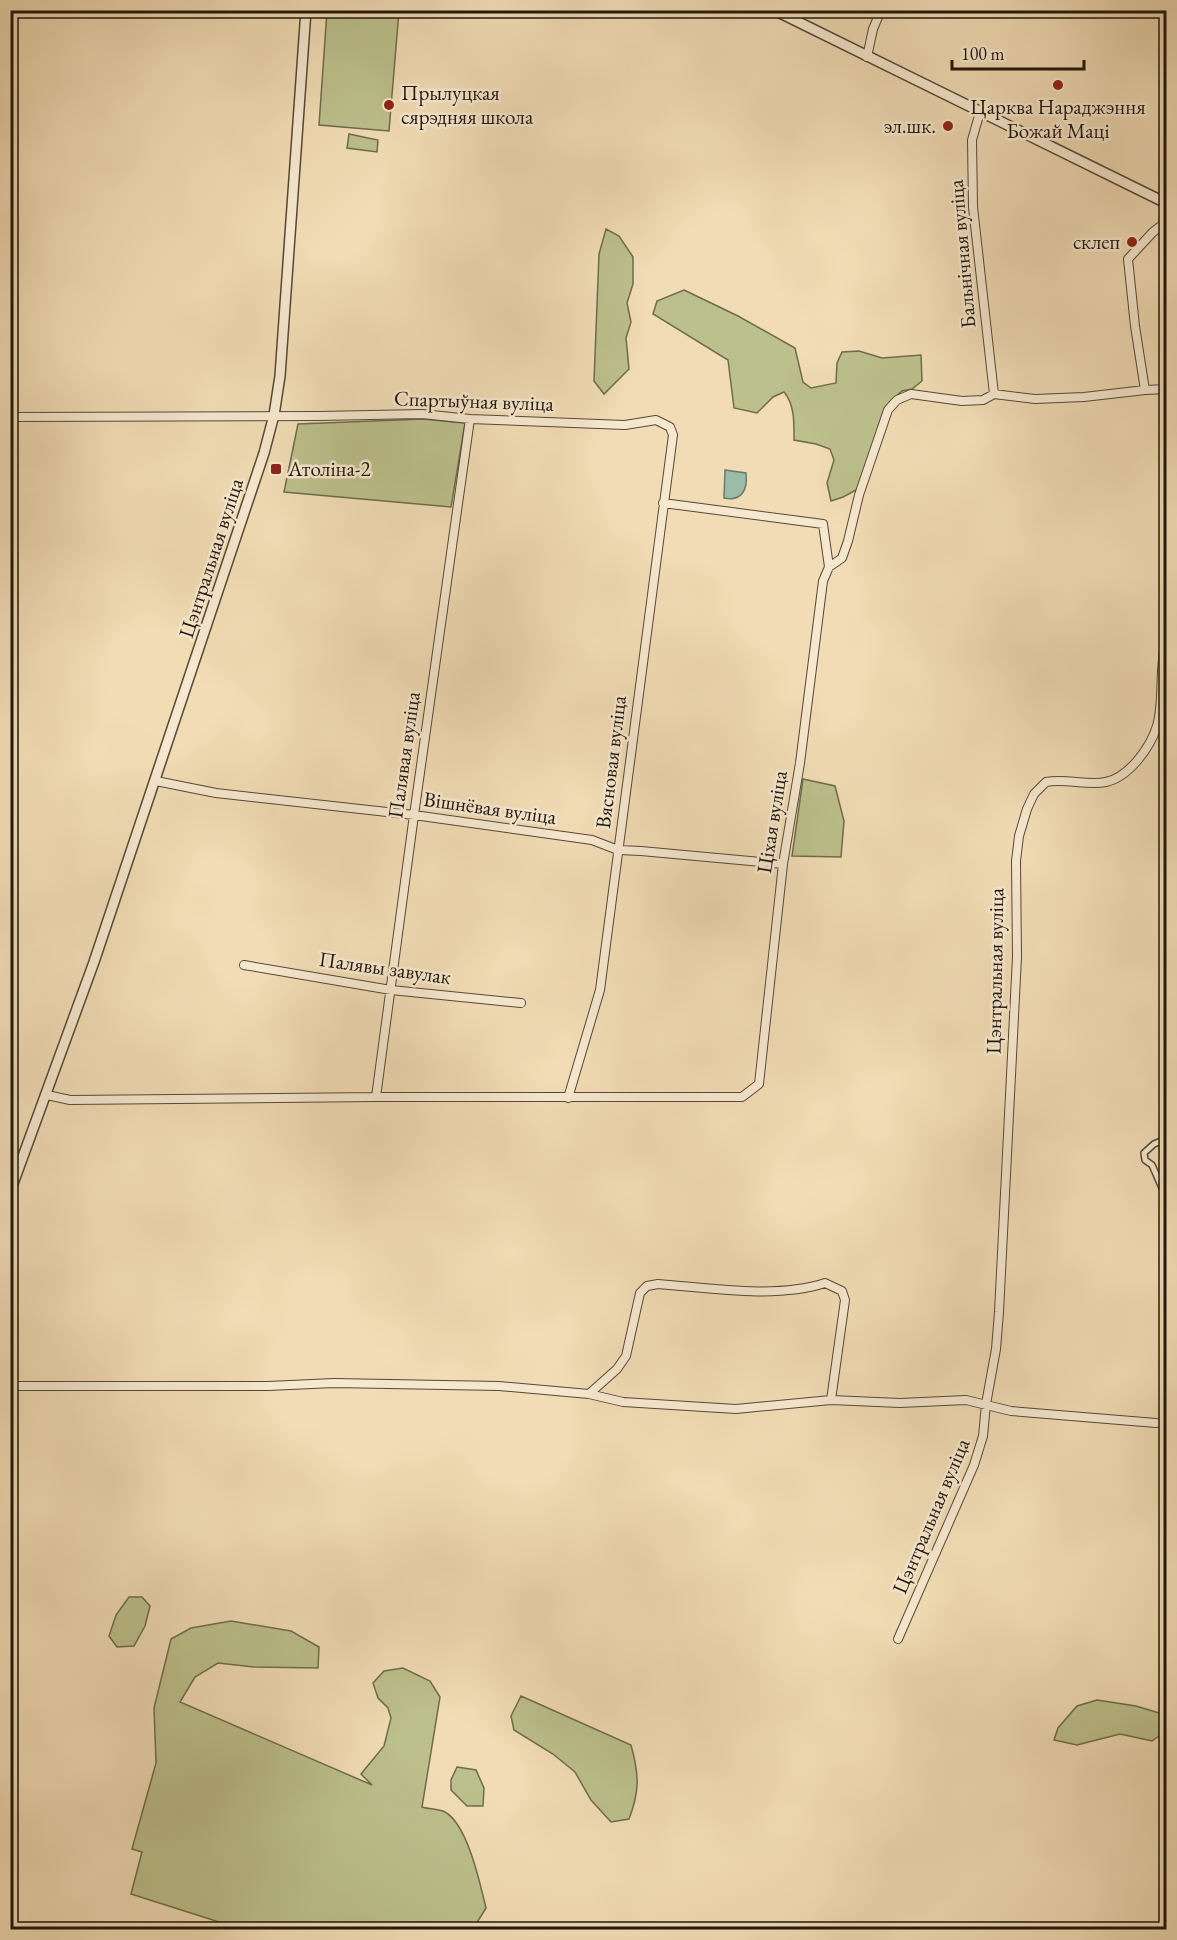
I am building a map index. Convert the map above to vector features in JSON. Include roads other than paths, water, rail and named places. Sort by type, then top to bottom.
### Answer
[{"type":"street","name":"Цэнтральная вуліца","points":[[10,1192],[47,1095],[156,781],[254,488],[274,415],[280,376],[306,10]]},
{"type":"street","points":[[774,10],[1167,203]]},
{"type":"street","points":[[867,57],[873,28],[881,10]]},
{"type":"street","name":"Бальнічная вуліца","points":[[980,112],[972,140],[973,207],[994,394]]},
{"type":"street","points":[[1145,390],[1136,336],[1128,259],[1167,222]]},
{"type":"street","points":[[663,503],[823,524],[829,567],[842,558],[859,495],[884,421],[888,410],[897,400],[911,394],[962,401],[983,400],[994,394],[1035,399],[1167,389]]},
{"type":"street","name":"Спартыўная вуліца","points":[[10,417],[422,414],[470,419],[625,425],[656,420],[670,427]]},
{"type":"street","name":"Палявая вуліца","points":[[376,1097],[470,419]]},
{"type":"street","name":"Вясновая вуліца","points":[[568,1098],[600,990],[673,435],[670,427]]},
{"type":"street","name":"Ціхая вуліца","points":[[568,1098],[742,1097],[759,1084],[783,864],[800,764],[824,582],[829,567]]},
{"type":"street","name":"Цэнтральная вуліца","points":[[898,1640],[980,1450],[986,1422],[986,1404],[996,1350],[1001,1282],[1017,957],[1016,861],[1019,836],[1030,801],[1046,782],[1063,780],[1104,782],[1117,778],[1129,770],[1138,759],[1157,726],[1167,630]]},
{"type":"street","name":"Вішнёвая вуліца","points":[[156,781],[216,793],[414,815],[592,840],[618,850],[783,864]]},
{"type":"street","name":"Палявы завулак","points":[[244,965],[391,990],[521,1003]]},
{"type":"street","points":[[47,1095],[70,1100],[568,1098]]},
{"type":"street","points":[[1167,1139],[1154,1144],[1144,1152],[1145,1160],[1152,1166],[1167,1197]]},
{"type":"street","points":[[589,1394],[617,1369],[626,1356],[640,1293],[647,1286],[658,1284],[754,1290],[805,1290],[825,1283],[842,1291],[845,1300],[831,1400]]},
{"type":"street","points":[[10,1386],[268,1386],[369,1383],[499,1386],[589,1394],[622,1402],[736,1409],[831,1400],[900,1403],[966,1400],[1011,1411],[1156,1423]]},
{"type":"place","name":"Царква Нараджэння Божай Маці","points":[[1058,85]]},
{"type":"place","name":"Прылуцкая сярэдняя школа","points":[[389,105]]},
{"type":"place","name":"эл.шк.","points":[[948,126]]},
{"type":"place","name":"склеп","points":[[1132,242]]},
{"type":"place","name":"Атоліна-2","points":[[276,469]]}]
